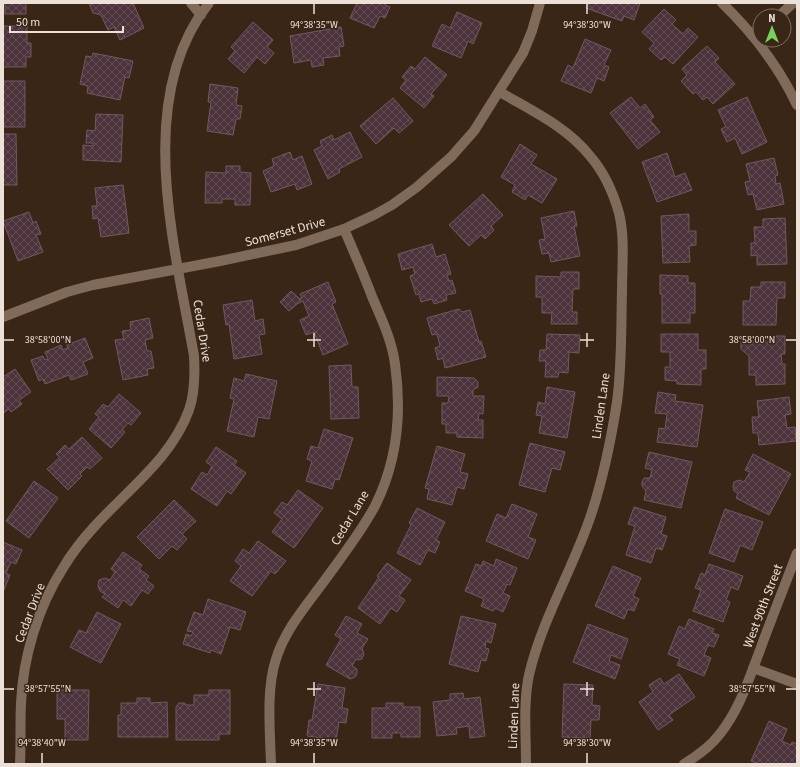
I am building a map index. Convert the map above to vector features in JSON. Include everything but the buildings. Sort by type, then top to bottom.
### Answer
[{"type":"street","points":[[191,3],[201,15]]},
{"type":"street","name":"Cedar Drive","points":[[20,764],[21,702],[24,676],[31,642],[44,606],[62,569],[80,543],[94,526],[154,466],[169,448],[177,436],[189,409],[195,374],[194,356],[170,225],[166,186],[165,149],[170,96],[178,58],[193,25],[209,3]]},
{"type":"street","name":"Somerset Drive","points":[[3,317],[41,301],[93,285],[178,268],[220,262],[296,245],[344,229],[392,205],[417,187],[451,157],[474,131],[500,92],[523,53],[532,31],[540,3]]},
{"type":"street","points":[[722,3],[752,30]]},
{"type":"street","points":[[764,48],[790,90],[797,105]]},
{"type":"street","name":"Linden Lane","points":[[500,92],[560,127],[582,146],[592,158],[608,183],[619,212],[622,244],[621,347],[617,401],[608,452],[591,515],[575,558],[537,644],[529,677],[526,709],[526,764]]},
{"type":"street","name":"Cedar Lane","points":[[271,764],[270,687],[278,652],[287,633],[355,539],[375,506],[393,454],[396,436],[399,400],[395,363],[388,332],[344,229]]},
{"type":"street","name":"West 90th Street","points":[[684,764],[700,754],[719,736],[739,704],[797,552]]},
{"type":"street","name":"West 90th Street","points":[[754,668],[797,684]]}]
